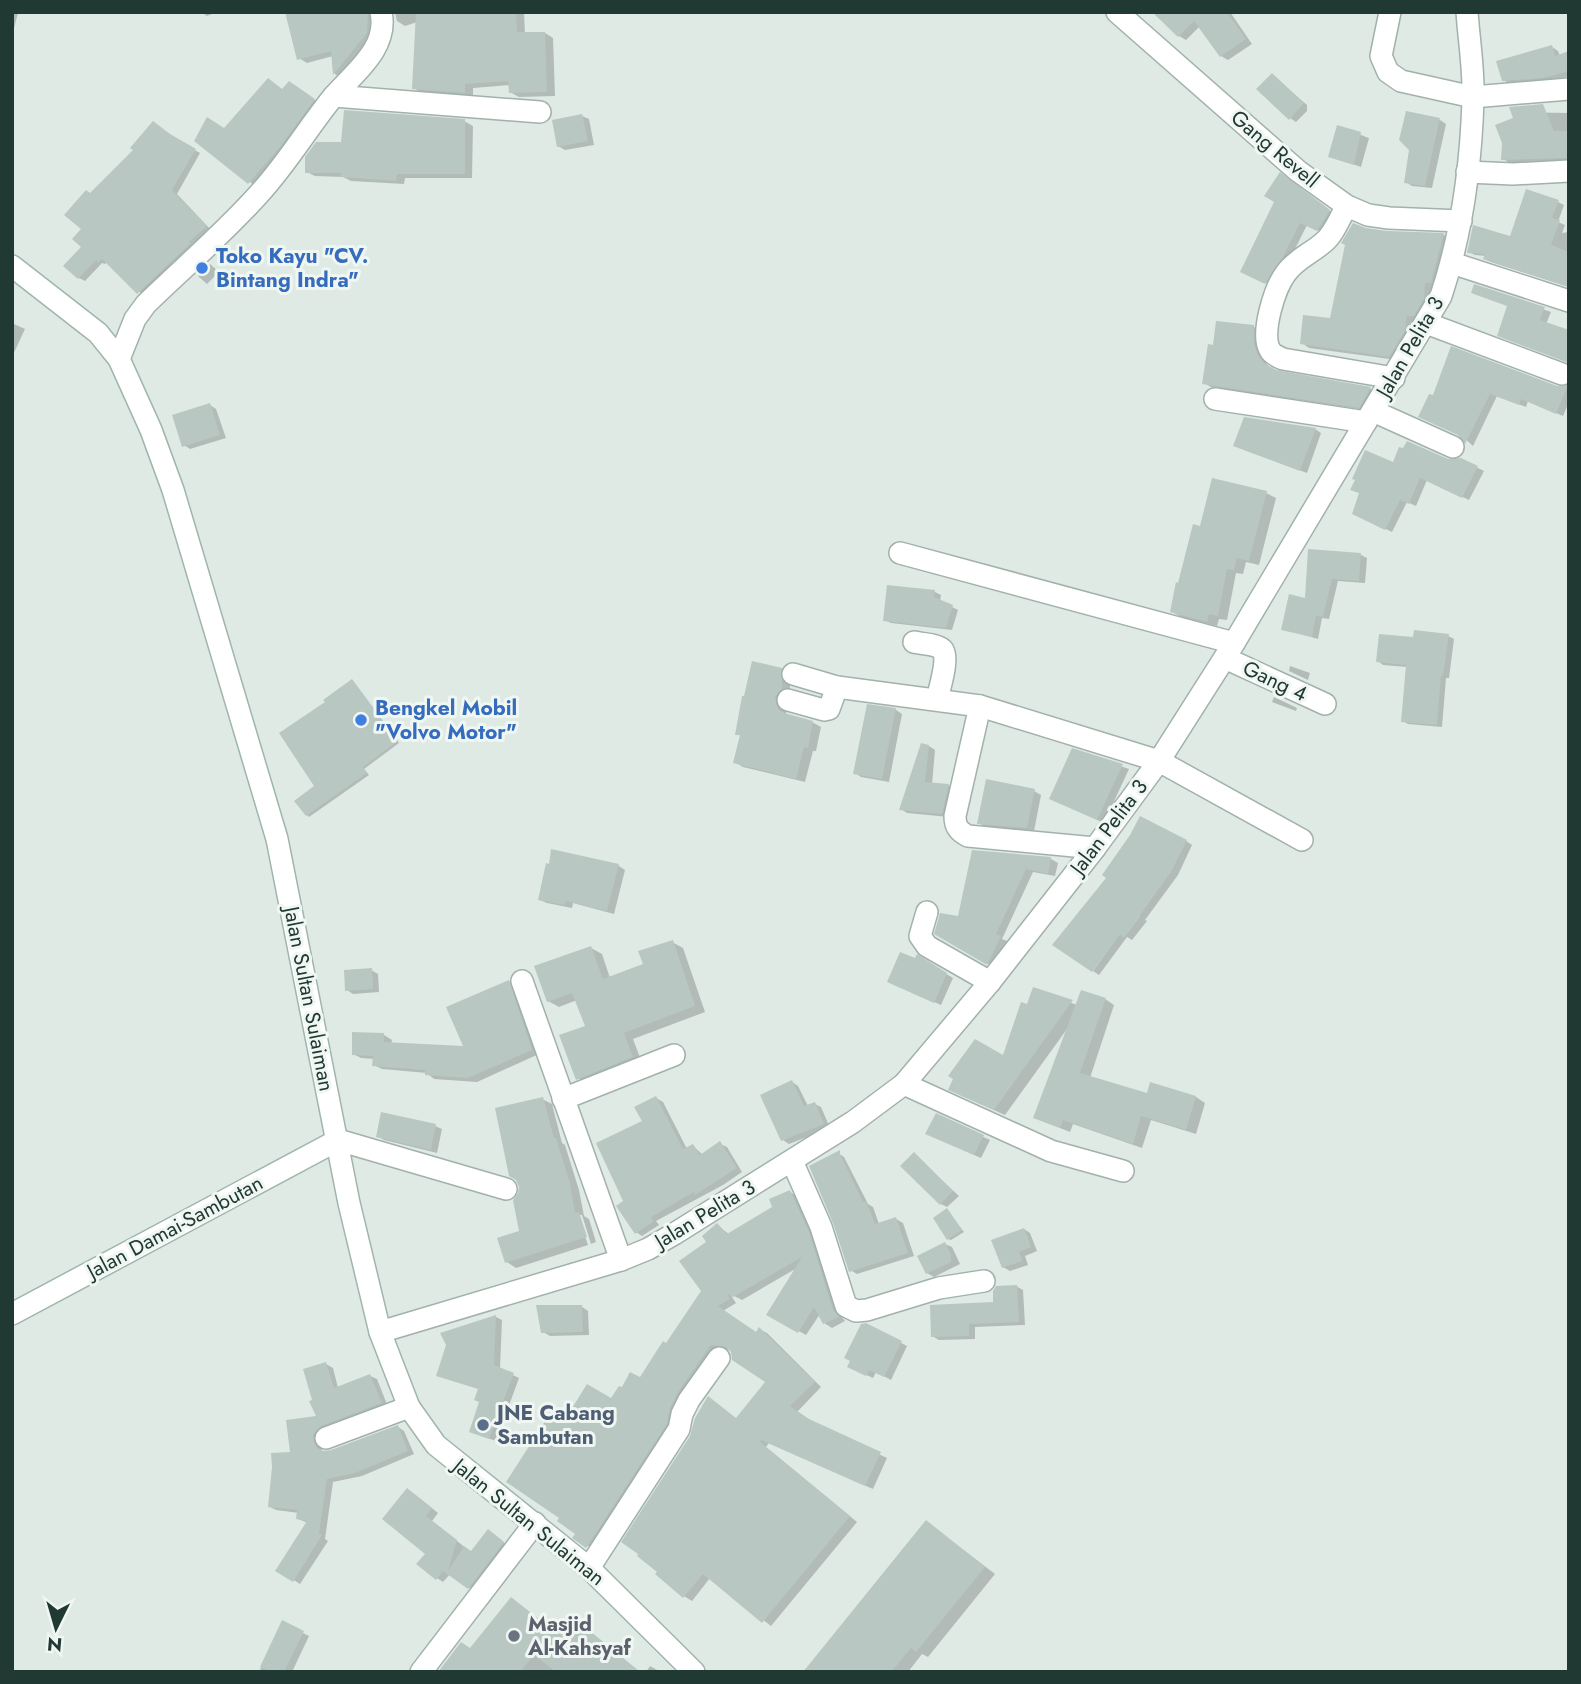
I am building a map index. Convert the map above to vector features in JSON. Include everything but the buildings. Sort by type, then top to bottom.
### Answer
[{"type":"street","points":[[119,359],[135,319],[146,304],[260,193],[334,96],[373,52],[381,36],[381,12]]},
{"type":"street","name":"Gang Revell","points":[[1117,12],[1298,171],[1347,206],[1367,215],[1389,218],[1461,221]]},
{"type":"street","points":[[1390,12],[1381,56],[1388,72],[1401,81],[1473,97],[1569,89]]},
{"type":"street","name":"Jalan Pelita 3","points":[[380,1332],[621,1260],[665,1239],[853,1122],[904,1084],[990,982],[1159,761],[1230,651],[1441,296],[1452,263],[1461,221],[1467,172],[1473,97],[1467,12]]},
{"type":"street","points":[[334,96],[540,112]]},
{"type":"street","points":[[1467,172],[1513,174],[1569,171]]},
{"type":"street","points":[[1347,206],[1324,242],[1300,258],[1286,273],[1270,310],[1267,342],[1271,352],[1283,359],[1394,378]]},
{"type":"street","points":[[1452,263],[1569,301]]},
{"type":"street","name":"Jalan Sultan Sulaiman","points":[[12,266],[98,333],[119,359],[151,430],[173,490],[277,839],[349,1203],[380,1332],[409,1407],[436,1445],[589,1568],[694,1672]]},
{"type":"street","points":[[1426,323],[1562,374]]},
{"type":"street","points":[[1215,399],[1369,416],[1453,447]]},
{"type":"street","name":"Gang 4","points":[[901,552],[1230,651],[1325,704]]},
{"type":"street","points":[[914,642],[940,648],[944,652],[946,659],[937,700]]},
{"type":"street","points":[[793,674],[837,687],[980,706],[1159,761],[1303,840]]},
{"type":"street","points":[[789,700],[826,710],[829,709],[837,687]]},
{"type":"street","points":[[980,706],[955,816],[955,825],[960,832],[968,836],[1095,848]]},
{"type":"street","points":[[927,912],[920,936],[927,946],[990,982]]},
{"type":"street","points":[[522,981],[621,1260]]},
{"type":"street","points":[[563,1099],[674,1055]]},
{"type":"street","points":[[904,1084],[1051,1151],[1123,1171]]},
{"type":"street","points":[[338,1140],[506,1189]]},
{"type":"street","name":"Jalan Damai-Sambutan","points":[[12,1314],[338,1140]]},
{"type":"street","points":[[792,1161],[821,1227],[846,1306],[856,1311],[867,1310],[939,1288],[984,1280]]},
{"type":"street","points":[[589,1568],[679,1429],[682,1414],[689,1401],[719,1358]]},
{"type":"street","points":[[326,1438],[409,1407]]},
{"type":"street","points":[[421,1672],[535,1523]]},
{"type":"place","name":"Toko Kayu \"CV. Bintang Indra\"","points":[[202,268]]},
{"type":"place","name":"Bengkel Mobil \"Volvo Motor\"","points":[[361,720]]},
{"type":"place","name":"JNE Cabang Sambutan","points":[[483,1425]]},
{"type":"place","name":"Masjid Al-Kahsyaf","points":[[514,1636]]}]
